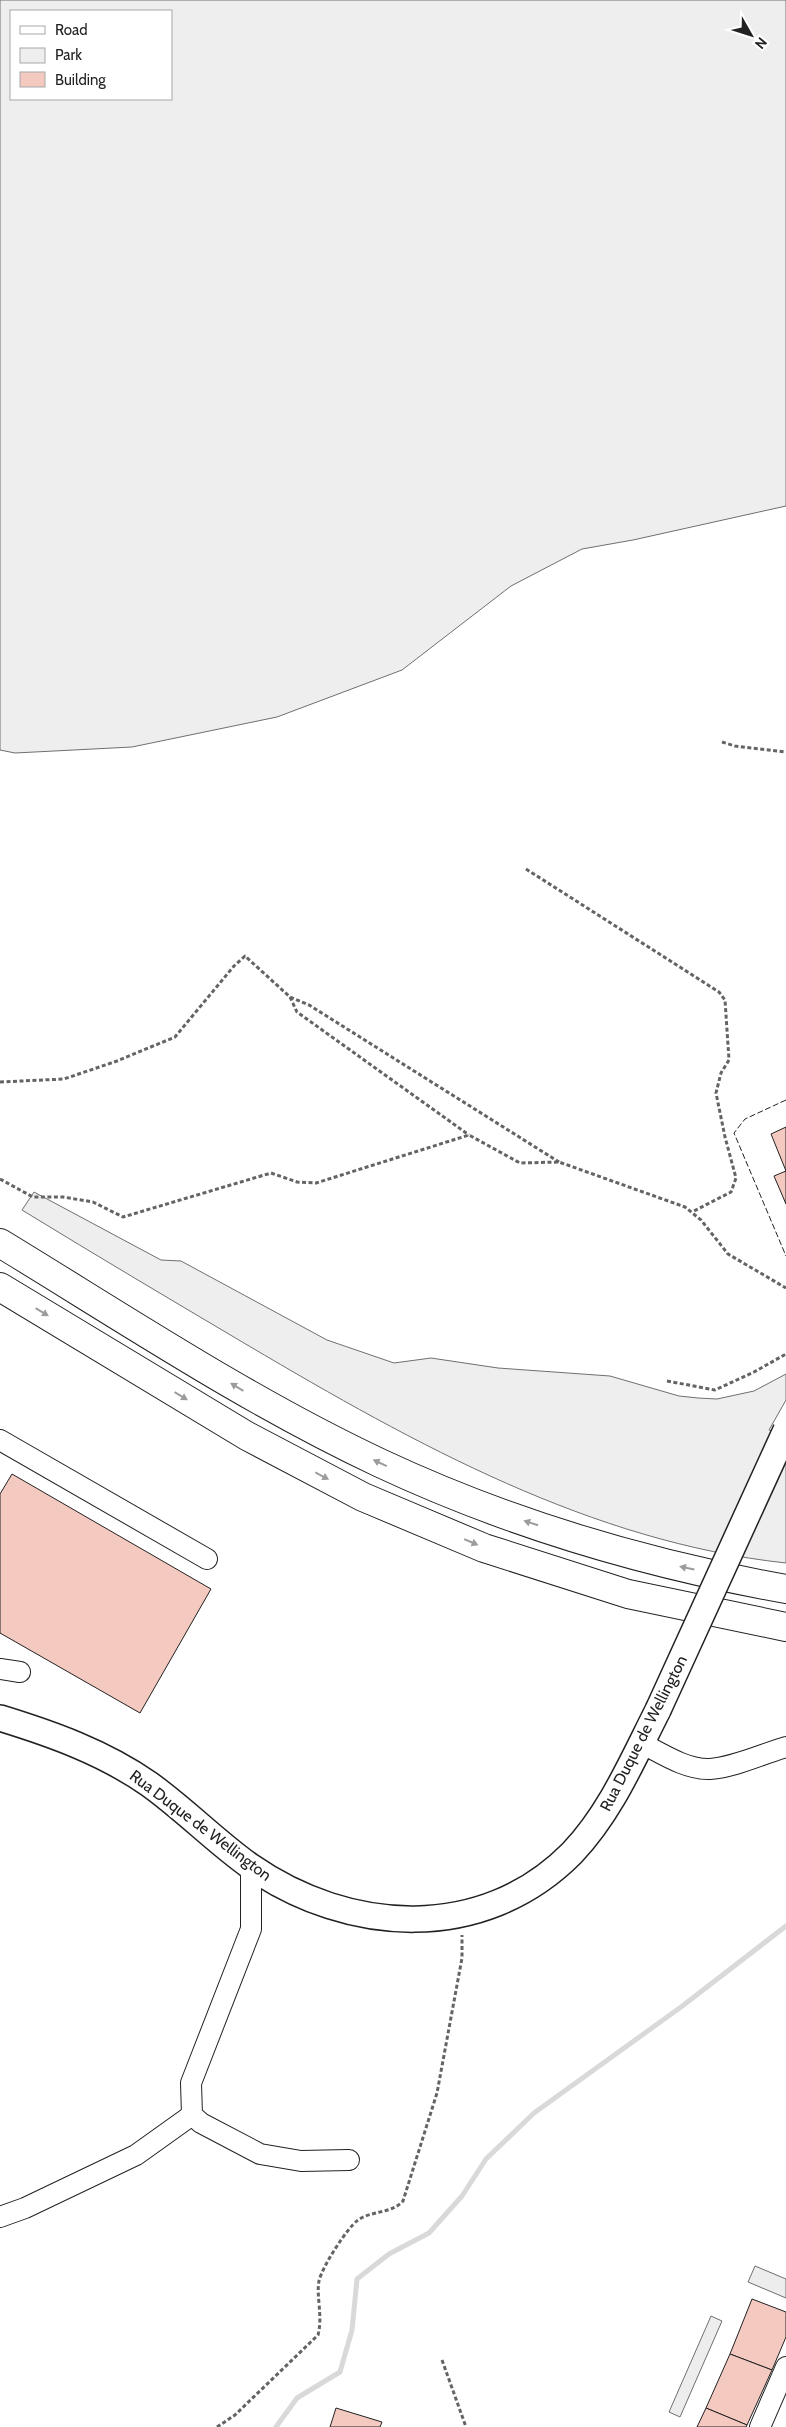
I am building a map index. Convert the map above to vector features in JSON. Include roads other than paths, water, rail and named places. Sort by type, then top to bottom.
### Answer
[{"type":"highway","points":[[0,1243],[265,1404],[381,1463],[504,1514],[638,1557],[786,1589]]},
{"type":"highway","points":[[0,1287],[247,1436],[362,1497],[484,1548],[628,1594],[786,1627]]},
{"type":"main road","name":"Rua Duque de Wellington","points":[[0,1718],[70,1741],[132,1773],[167,1798],[251,1866],[295,1892],[337,1910],[365,1916],[416,1920],[462,1914],[502,1900],[538,1881],[572,1853],[598,1822],[617,1791],[658,1710],[786,1430]]},
{"type":"street","points":[[0,1440],[207,1559]]},
{"type":"street","points":[[0,1669],[20,1672]]},
{"type":"street","points":[[641,1743],[679,1762],[697,1768],[710,1769],[786,1747]]},
{"type":"street","points":[[251,1866],[251,1929],[191,2083],[192,2115],[201,2123],[260,2154],[301,2161],[349,2160]]},
{"type":"street","points":[[0,2217],[25,2208],[136,2155],[192,2115]]},
{"type":"street","points":[[760,2427],[786,2367]]},
{"type":"waterway","points":[[276,2427],[297,2398],[340,2372],[352,2330],[357,2279],[389,2254],[429,2233],[462,2196],[486,2159],[534,2113],[681,2007],[786,1926]]}]
